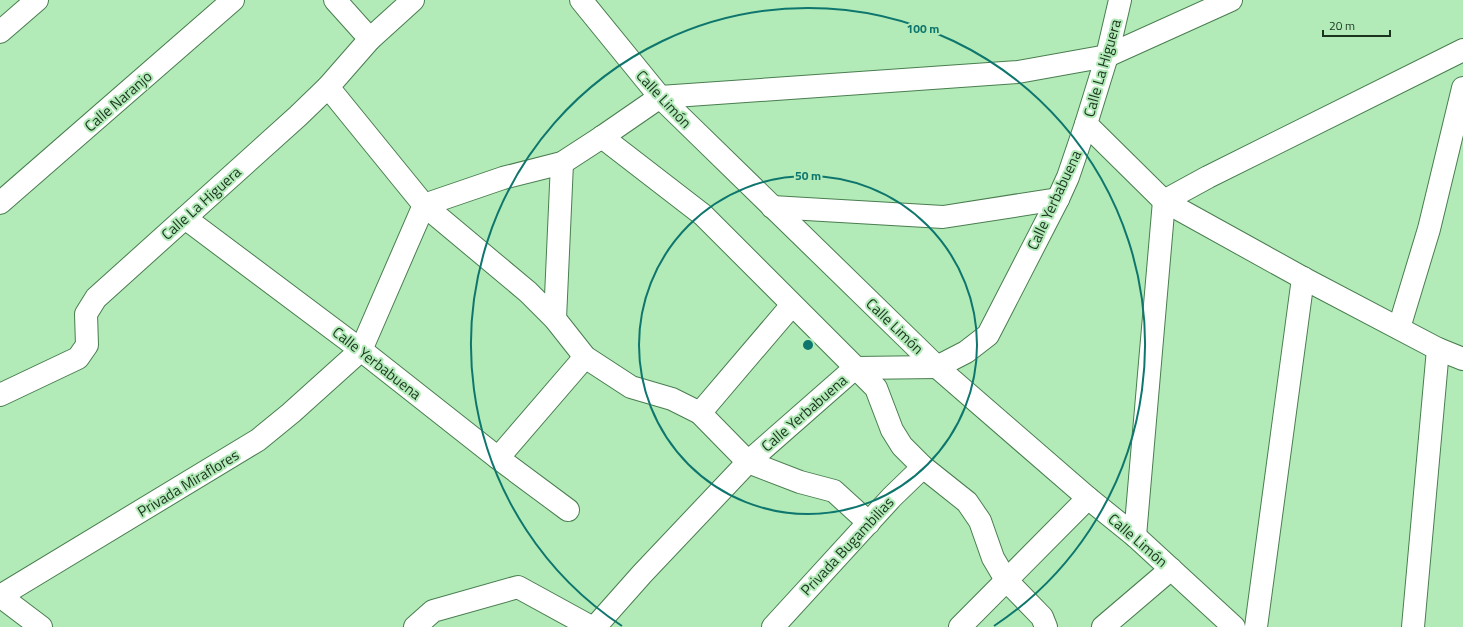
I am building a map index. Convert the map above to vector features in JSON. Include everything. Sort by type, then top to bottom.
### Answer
[{"type":"street","points":[[0,32],[37,0]]},
{"type":"street","name":"Calle Naranjo","points":[[1,202],[234,0]]},
{"type":"street","points":[[334,0],[370,39]]},
{"type":"street","name":"Calle La Higuera","points":[[0,395],[78,358],[87,345],[86,314],[96,298],[328,87],[370,39],[413,0]]},
{"type":"street","name":"Calle Limón","points":[[581,0],[660,97],[937,367],[1088,498],[1135,536],[1234,627]]},
{"type":"street","name":"Calle La Higuera","points":[[1120,0],[1107,56],[1086,124],[1164,201],[1302,278],[1438,349],[1463,359]]},
{"type":"street","points":[[361,350],[424,205],[503,178],[562,163],[660,97],[1018,72],[1107,56],[1231,0]]},
{"type":"street","points":[[1135,536],[1164,201],[1208,177],[1463,50]]},
{"type":"street","points":[[328,87],[424,205],[528,292],[555,319],[585,357],[632,387],[672,399],[700,413],[748,462],[800,482],[834,490],[869,523]]},
{"type":"street","points":[[1399,328],[1429,229],[1463,88]]},
{"type":"street","name":"Calle Yerbabuena","points":[[595,627],[642,574],[748,462],[855,368],[937,367],[966,352],[988,335],[1058,199],[1068,177],[1086,124]]},
{"type":"street","points":[[602,137],[703,215],[876,388],[892,430],[902,446],[923,467],[967,502],[980,521],[994,558],[1006,580],[1042,617],[1046,627]]},
{"type":"street","points":[[555,319],[562,163]]},
{"type":"street","points":[[772,207],[943,217],[1058,199]]},
{"type":"street","name":"Calle Yerbabuena","points":[[185,218],[361,350],[498,458],[568,510]]},
{"type":"street","points":[[1256,627],[1302,278]]},
{"type":"street","points":[[700,413],[792,305]]},
{"type":"street","points":[[1413,627],[1438,349]]},
{"type":"street","name":"Privada Miraflores","points":[[0,596],[258,440],[291,414],[361,350]]},
{"type":"street","points":[[498,458],[585,357]]},
{"type":"street","name":"Privada Bugambilias","points":[[772,627],[892,497],[923,467]]},
{"type":"street","points":[[960,627],[1088,498]]},
{"type":"street","points":[[1103,627],[1171,569]]},
{"type":"street","points":[[415,627],[433,611],[518,587],[592,627]]},
{"type":"street","points":[[0,596],[41,627]]}]
